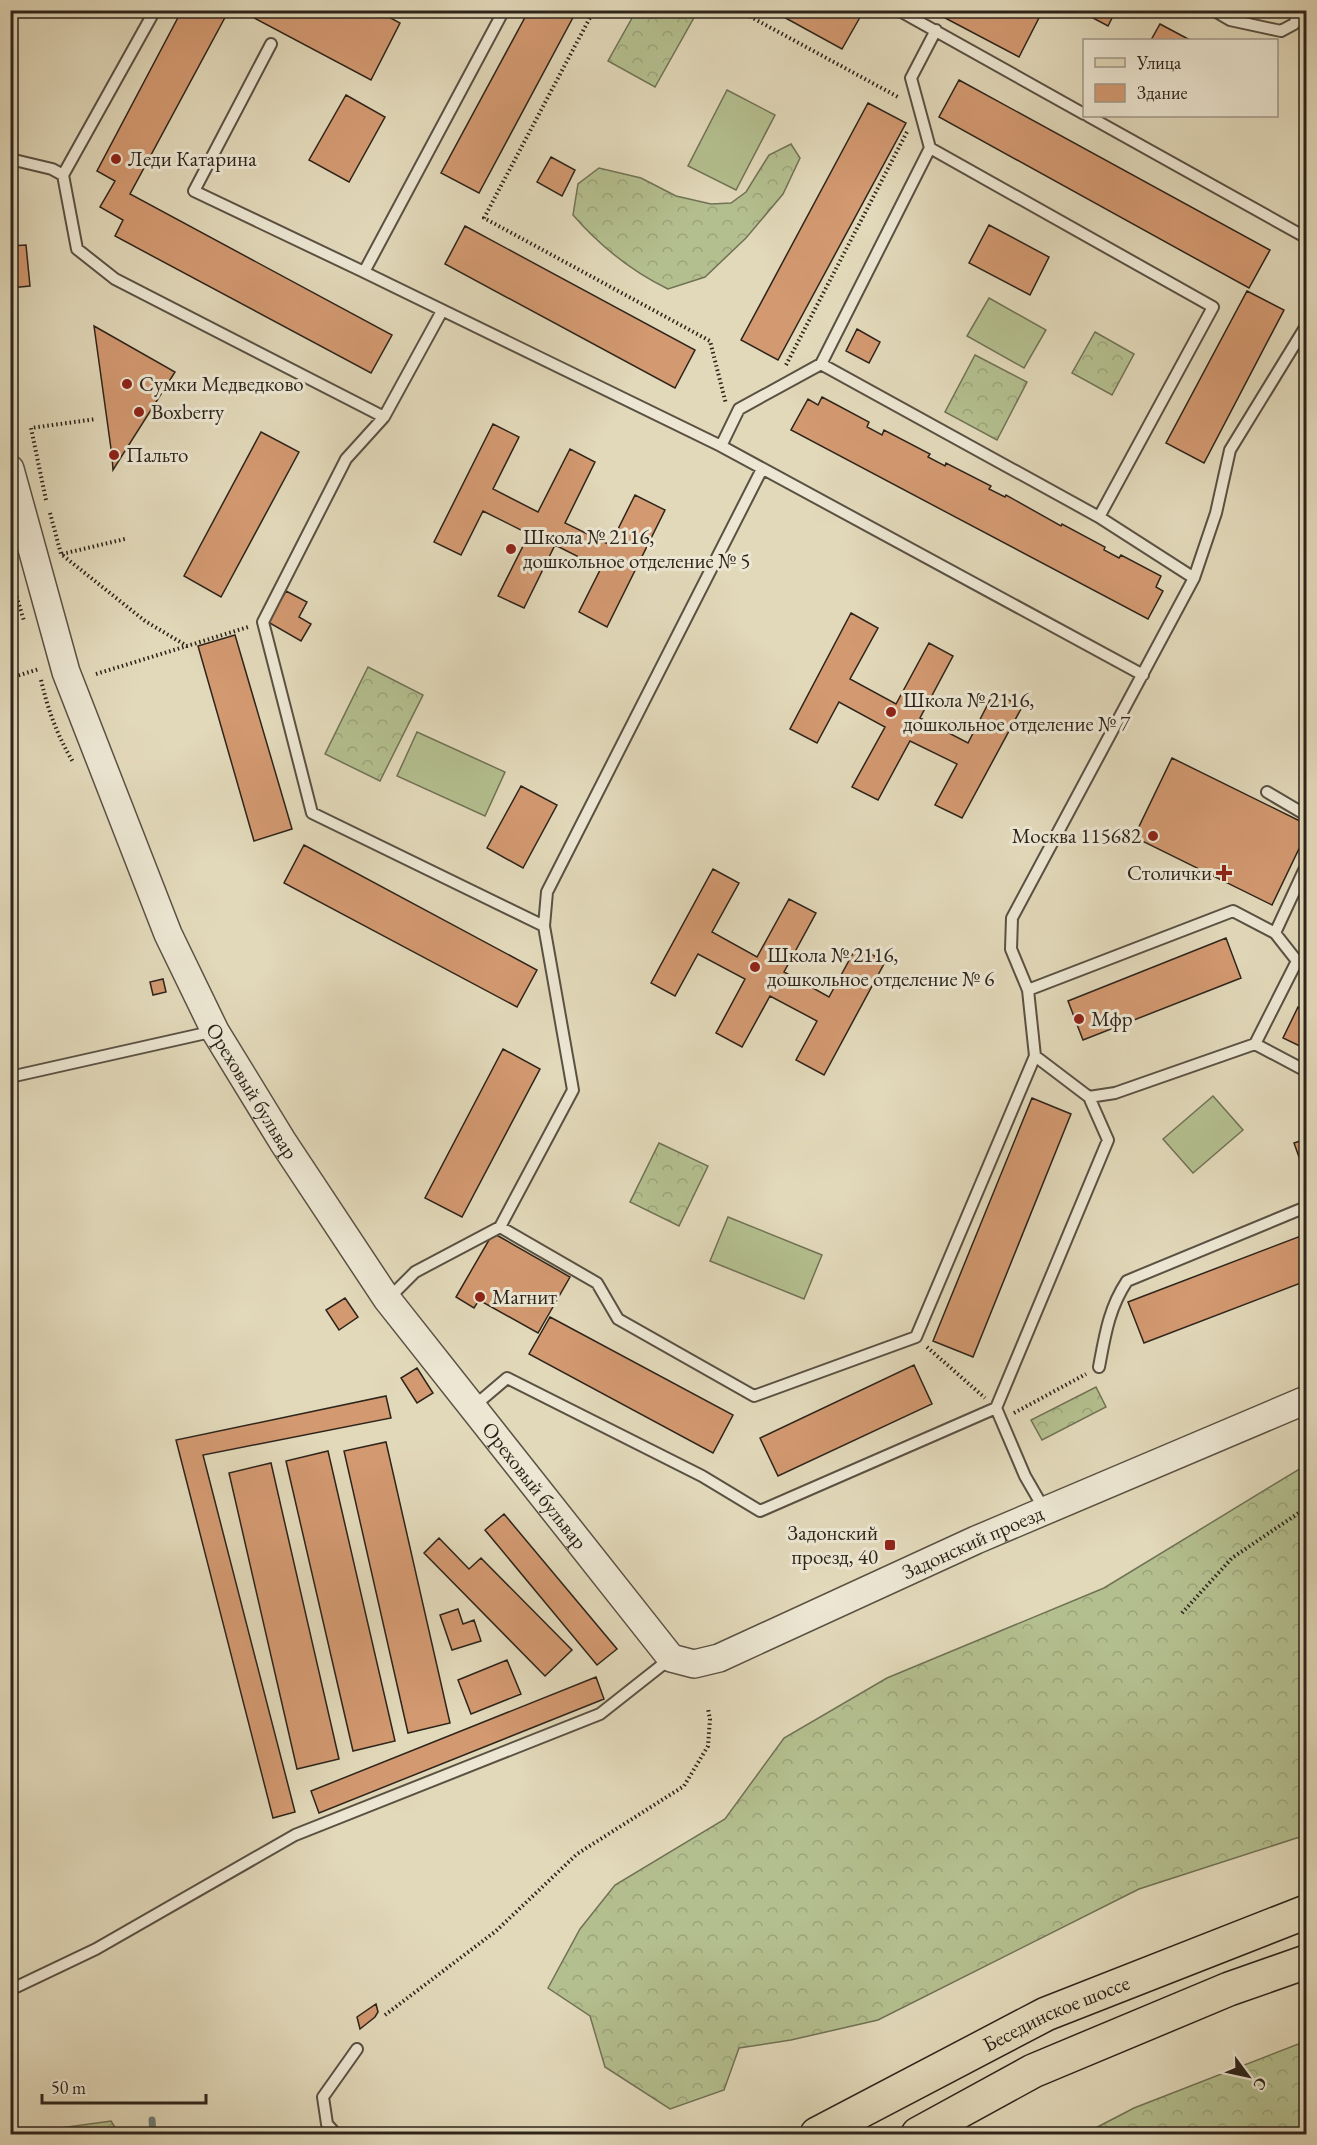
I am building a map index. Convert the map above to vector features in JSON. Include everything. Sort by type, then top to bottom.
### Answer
[{"type":"main road","name":"Бесединское шоссе","points":[[817,2134],[1046,2014],[1306,1912]]},
{"type":"main road","name":"Бесединское шоссе","points":[[918,2134],[1034,2072],[1229,1989],[1306,1962]]},
{"type":"street","name":"Ореховый бульвар","points":[[10,469],[66,672],[168,934],[215,1031],[283,1142],[387,1299],[671,1658]]},
{"type":"street","name":"Задонский проезд","points":[[671,1658],[694,1664],[718,1658],[1044,1510],[1306,1400]]},
{"type":"lane","points":[[155,10],[63,175],[77,249],[115,279],[384,417]]},
{"type":"lane","points":[[364,272],[504,10]]},
{"type":"lane","points":[[898,10],[1083,113]]},
{"type":"lane","points":[[1213,10],[1230,20],[1281,31],[1294,24],[1301,10]]},
{"type":"lane","points":[[721,447],[739,408],[821,364],[930,148],[911,78],[936,30]]},
{"type":"lane","points":[[271,44],[194,192],[364,272],[721,447],[1143,675]]},
{"type":"lane","points":[[1090,117],[1305,237],[1306,241]]},
{"type":"lane","points":[[930,148],[1214,307],[1099,517]]},
{"type":"lane","points":[[10,159],[52,169],[63,175]]},
{"type":"lane","points":[[442,311],[384,417],[346,459],[263,622],[312,813],[544,926]]},
{"type":"lane","points":[[500,1227],[597,1283],[618,1319],[754,1396],[916,1337],[1035,1056],[1028,990],[1011,949],[1012,918],[1194,578],[1216,513],[1230,450],[1306,326]]},
{"type":"lane","points":[[821,364],[1099,517],[1194,578]]},
{"type":"lane","points":[[387,1299],[415,1272],[500,1227],[573,1090],[544,926],[547,891],[762,469]]},
{"type":"lane","points":[[1267,792],[1306,815]]},
{"type":"lane","points":[[1275,933],[1306,866]]},
{"type":"lane","points":[[1028,990],[1233,911],[1275,933],[1302,963],[1255,1044],[1115,1093],[1089,1097]]},
{"type":"lane","points":[[10,1077],[215,1031]]},
{"type":"lane","points":[[1255,1044],[1306,1071]]},
{"type":"lane","points":[[472,1407],[507,1378],[702,1476],[760,1511],[996,1408],[1108,1140],[1089,1097],[1035,1056]]},
{"type":"lane","points":[[1099,1367],[1108,1317],[1115,1299],[1127,1281],[1306,1207]]},
{"type":"lane","points":[[996,1408],[1003,1419],[1025,1476],[1044,1510]]},
{"type":"lane","points":[[10,1990],[96,1949],[295,1835],[600,1714],[671,1658]]},
{"type":"lane","points":[[336,2134],[327,2124],[323,2097],[357,2049]]},
{"type":"path","points":[[594,10],[484,219],[710,341],[731,425]]},
{"type":"path","points":[[738,10],[919,108],[773,390]]},
{"type":"path","points":[[96,419],[31,428],[61,554],[145,621],[187,646]]},
{"type":"path","points":[[61,554],[125,539]]},
{"type":"path","points":[[10,575],[26,627]]},
{"type":"path","points":[[96,674],[263,622]]},
{"type":"path","points":[[36,658],[48,710],[58,736],[74,764]]},
{"type":"path","points":[[10,678],[39,669]]},
{"type":"path","points":[[916,1337],[996,1408]]},
{"type":"path","points":[[1003,1419],[1099,1367]]},
{"type":"path","points":[[1182,1613],[1232,1558],[1306,1508]]},
{"type":"path","points":[[385,2015],[496,1931],[577,1854],[684,1786],[708,1746],[710,1719],[708,1709]]},
{"type":"green space","points":[[636,11],[690,11],[696,14],[655,87],[608,61]]},
{"type":"green space","points":[[727,90],[775,115],[736,190],[688,166]]},
{"type":"green space","points":[[791,144],[800,158],[783,194],[746,238],[705,277],[668,289],[617,257],[573,215],[578,184],[599,168],[641,178],[676,196],[711,204],[731,203],[746,192],[769,155]]},
{"type":"green space","points":[[989,298],[1046,330],[1024,368],[967,336]]},
{"type":"green space","points":[[1095,332],[1134,354],[1112,395],[1072,373]]},
{"type":"green space","points":[[975,355],[1027,382],[997,440],[945,412]]},
{"type":"green space","points":[[368,667],[423,695],[380,781],[325,754]]},
{"type":"green space","points":[[417,732],[505,772],[485,816],[397,776]]},
{"type":"green space","points":[[1213,1096],[1243,1130],[1193,1173],[1163,1139]]},
{"type":"green space","points":[[659,1143],[708,1166],[679,1226],[630,1202]]},
{"type":"green space","points":[[728,1217],[822,1255],[804,1299],[710,1261]]},
{"type":"green space","points":[[1096,1387],[1106,1407],[1042,1440],[1031,1420]]},
{"type":"green space","points":[[1306,1465],[1306,1835],[1139,1889],[878,2020],[791,2040],[739,2048],[724,2090],[670,2109],[605,2067],[590,2016],[548,1988],[580,1929],[615,1885],[725,1819],[784,1738],[887,1678],[1104,1588]]},
{"type":"green space","points":[[1306,2041],[1306,2134],[1084,2134],[1134,2108]]},
{"type":"green space","points":[[111,2121],[119,2134],[16,2134]]},
{"type":"building","points":[[182,10],[229,10],[130,194],[392,335],[371,373],[115,236],[123,220],[100,207],[115,181],[97,171]]},
{"type":"building","points":[[239,10],[376,10],[400,23],[371,80]]},
{"type":"building","points":[[529,10],[577,10],[479,193],[441,173]]},
{"type":"building","points":[[771,10],[861,10],[863,12],[842,49]]},
{"type":"building","points":[[930,10],[1043,10],[1019,57]]},
{"type":"building","points":[[1078,10],[1116,10],[1108,26]]},
{"type":"building","points":[[1160,24],[1188,39],[1152,39]]},
{"type":"building","points":[[959,80],[1270,250],[1249,288],[939,117]]},
{"type":"building","points":[[346,95],[385,117],[349,182],[309,160]]},
{"type":"building","points":[[868,103],[906,123],[778,360],[741,340]]},
{"type":"building","points":[[551,157],[575,170],[562,196],[537,182]]},
{"type":"building","points":[[989,225],[1049,257],[1030,295],[969,263]]},
{"type":"building","points":[[465,226],[695,350],[675,388],[445,264]]},
{"type":"building","points":[[26,245],[30,286],[10,288],[10,246]]},
{"type":"building","points":[[1247,291],[1284,310],[1204,463],[1166,443]]},
{"type":"building","points":[[94,326],[175,372],[113,470],[112,456]]},
{"type":"building","points":[[857,329],[880,342],[869,363],[846,351]]},
{"type":"building","points":[[822,397],[869,422],[867,427],[882,435],[884,430],[930,454],[928,457],[945,466],[946,463],[991,486],[989,489],[1005,497],[1006,495],[1061,526],[1062,524],[1105,547],[1104,550],[1119,558],[1121,555],[1161,576],[1156,587],[1163,591],[1148,619],[791,430],[808,399],[818,405]]},
{"type":"building","points":[[493,424],[519,437],[493,489],[538,512],[570,449],[595,462],[565,523],[610,545],[635,495],[665,510],[607,627],[579,612],[601,568],[555,545],[524,608],[498,596],[529,534],[483,511],[461,555],[434,542]]},
{"type":"building","points":[[261,432],[299,452],[221,597],[184,576]]},
{"type":"building","points":[[286,591],[307,602],[299,617],[311,624],[301,641],[268,622]]},
{"type":"building","name":"Школа № 2116, дошкольное отделение № 7","points":[[851,613],[878,628],[850,679],[896,704],[929,643],[953,656],[920,718],[968,743],[994,692],[1022,707],[962,818],[935,805],[957,764],[910,741],[878,800],[852,787],[885,727],[839,702],[817,743],[790,729]]},
{"type":"building","points":[[235,635],[292,829],[254,841],[198,646]]},
{"type":"building","points":[[1172,758],[1306,824],[1306,834],[1272,905],[1134,837]]},
{"type":"building","points":[[521,786],[557,805],[523,868],[487,848]]},
{"type":"building","points":[[304,845],[537,970],[517,1007],[284,883]]},
{"type":"building","name":"Школа № 2116, дошкольное отделение № 6","points":[[713,869],[739,883],[712,932],[757,957],[789,899],[816,913],[784,972],[829,997],[857,946],[885,962],[824,1075],[796,1060],[817,1021],[770,996],[742,1047],[716,1033],[745,979],[698,954],[675,996],[651,983]]},
{"type":"building","points":[[1226,938],[1241,978],[1083,1040],[1068,1001]]},
{"type":"building","points":[[163,979],[166,992],[153,995],[150,982]]},
{"type":"building","points":[[1298,1007],[1306,1011],[1306,1049],[1283,1038]]},
{"type":"building","points":[[503,1049],[540,1069],[462,1217],[425,1198]]},
{"type":"building","points":[[1032,1098],[1071,1114],[973,1357],[933,1341]]},
{"type":"building","points":[[1306,1139],[1306,1170],[1304,1171],[1294,1143]]},
{"type":"building","points":[[493,1233],[570,1277],[538,1333],[479,1300],[474,1308],[456,1297]]},
{"type":"building","points":[[1306,1234],[1306,1281],[1144,1343],[1128,1302]]},
{"type":"building","points":[[345,1298],[358,1317],[339,1330],[326,1310]]},
{"type":"building","points":[[550,1317],[733,1415],[713,1453],[529,1354]]},
{"type":"building","points":[[914,1365],[932,1404],[778,1476],[760,1438]]},
{"type":"building","points":[[417,1368],[433,1393],[417,1403],[401,1378]]},
{"type":"building","points":[[386,1396],[391,1418],[203,1455],[295,1812],[273,1818],[176,1440]]},
{"type":"building","points":[[386,1442],[450,1723],[408,1733],[344,1451]]},
{"type":"building","points":[[328,1451],[395,1741],[353,1751],[286,1461]]},
{"type":"building","points":[[271,1463],[339,1759],[297,1769],[229,1473]]},
{"type":"building","points":[[504,1514],[617,1649],[597,1665],[485,1530]]},
{"type":"building","points":[[439,1538],[469,1569],[481,1558],[572,1650],[545,1676],[424,1553]]},
{"type":"building","points":[[458,1609],[463,1624],[474,1620],[481,1641],[452,1650],[440,1615]]},
{"type":"building","points":[[507,1660],[521,1694],[471,1714],[458,1680]]},
{"type":"building","points":[[596,1677],[604,1699],[319,1813],[311,1791]]},
{"type":"building","points":[[376,2004],[378,2012],[375,2017],[360,2029],[357,2017]]},
{"type":"waterway","points":[[152,2120],[153,2134]]},
{"type":"place","name":"Леди Катарина","points":[[116,159]]},
{"type":"place","name":"Сумки Медведково","points":[[127,384]]},
{"type":"place","name":"Boxberry","points":[[139,412]]},
{"type":"place","name":"Пальто","points":[[114,455]]},
{"type":"place","name":"Школа № 2116, дошкольное отделение № 5","points":[[511,549]]},
{"type":"place","name":"Школа № 2116, дошкольное отделение № 7","points":[[891,712]]},
{"type":"place","name":"Москва 115682","points":[[1153,836]]},
{"type":"place","name":"Столички","points":[[1224,873]]},
{"type":"place","name":"Школа № 2116, дошкольное отделение № 6","points":[[755,967]]},
{"type":"place","name":"Мфр","points":[[1079,1019]]},
{"type":"place","name":"Магнит","points":[[480,1297]]},
{"type":"place","name":"Задонский проезд, 40","points":[[890,1545]]}]
